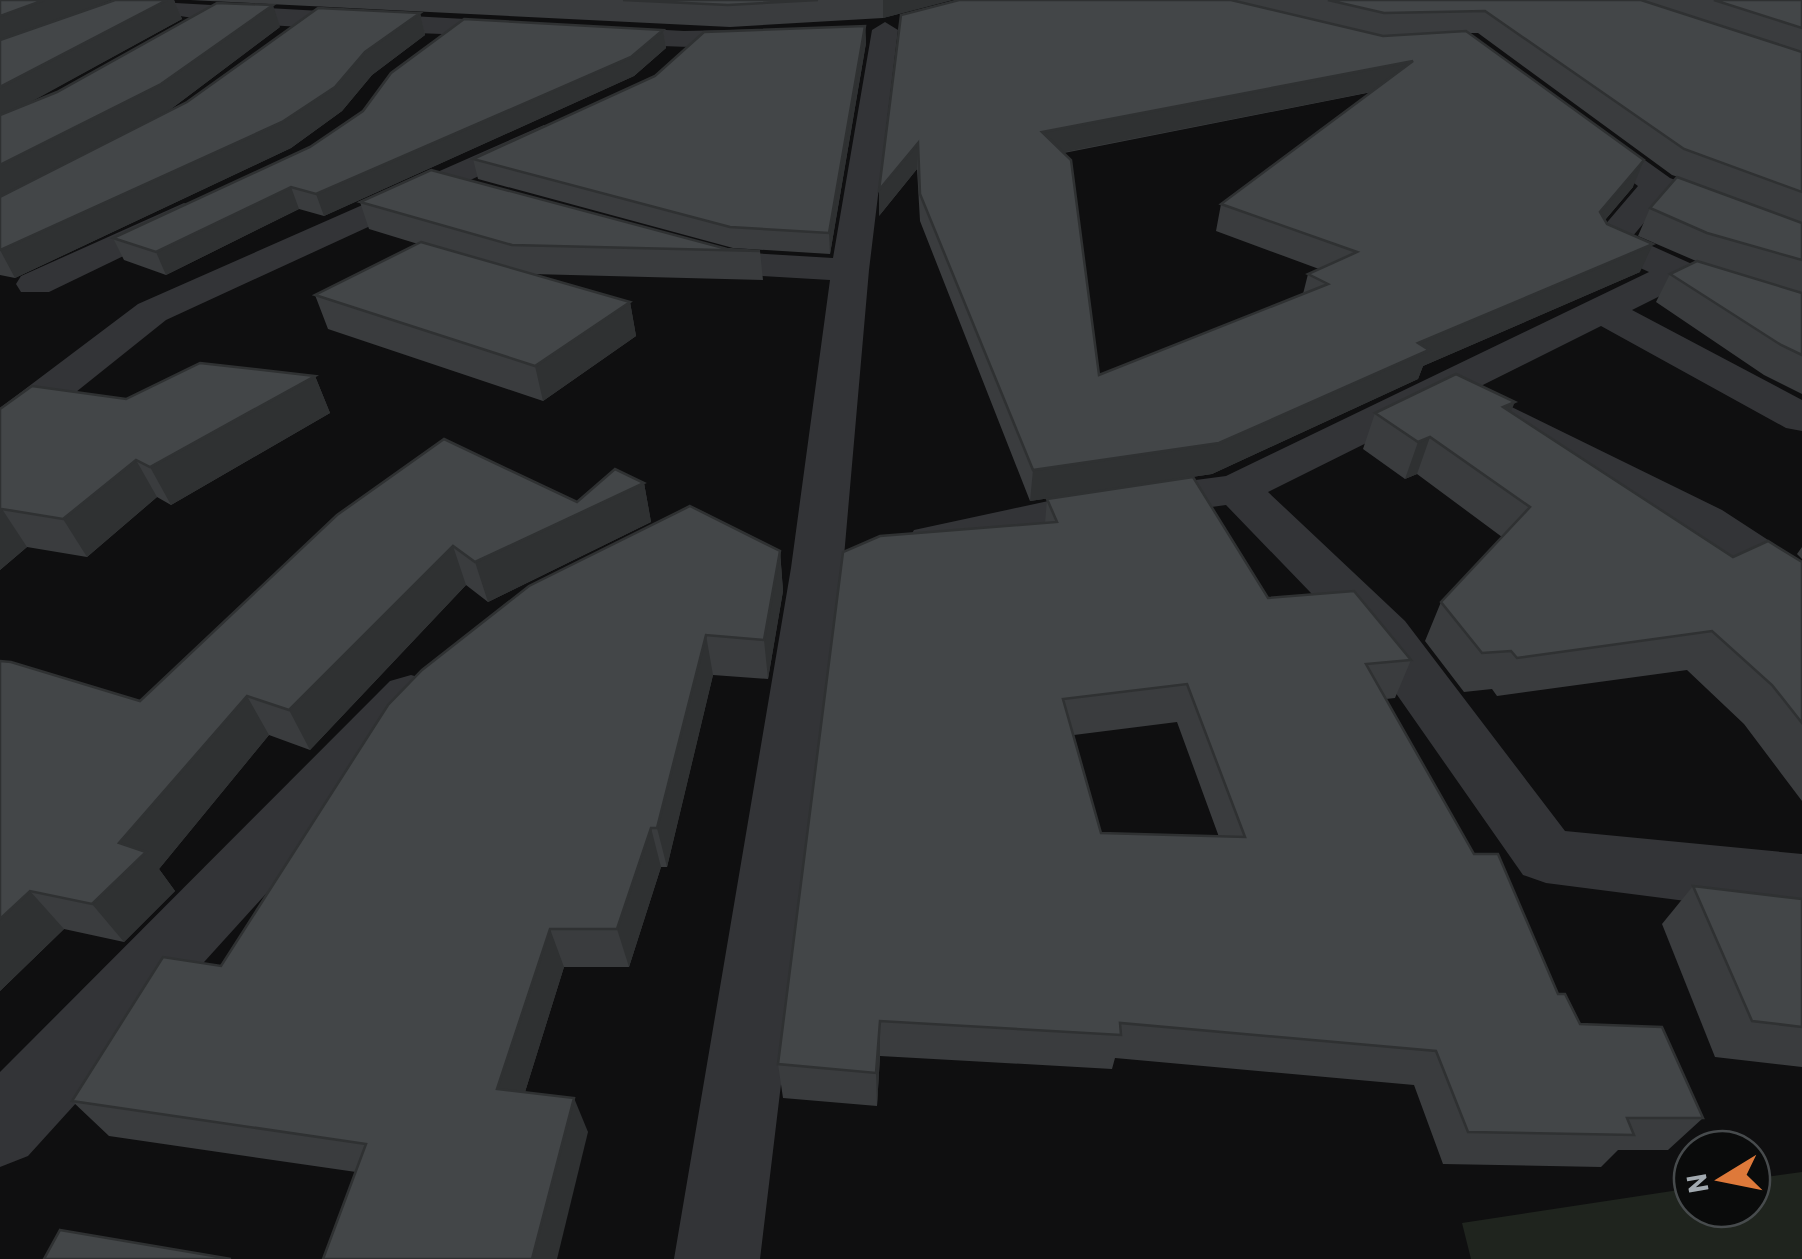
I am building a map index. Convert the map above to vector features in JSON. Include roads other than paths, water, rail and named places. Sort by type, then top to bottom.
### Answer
[{"type":"street","points":[[104,17],[136,2],[684,39],[808,34]]},
{"type":"street","points":[[166,39],[216,8]]},
{"type":"street","points":[[684,39],[711,13]]},
{"type":"street","points":[[280,42],[322,17]]},
{"type":"street","points":[[424,54],[464,24]]},
{"type":"street","points":[[717,1259],[817,568],[850,270],[885,28]]},
{"type":"street","points":[[661,72],[691,46],[684,39]]},
{"type":"street","points":[[1547,106],[1658,185],[1802,242]]},
{"type":"street","points":[[0,430],[152,312],[577,118]]},
{"type":"street","points":[[440,183],[495,198]]},
{"type":"street","points":[[817,568],[1067,512],[1237,489],[1602,310],[1697,277],[1610,240],[1658,185]]},
{"type":"street","points":[[18,282],[214,200]]},
{"type":"street","points":[[658,243],[731,262],[850,270]]},
{"type":"street","points":[[18,282],[152,312]]},
{"type":"street","points":[[1602,310],[1802,418]]},
{"type":"street","points":[[1440,389],[1512,418],[1686,512],[1802,587]]},
{"type":"street","points":[[1237,489],[1385,634],[1546,856],[1802,882]]},
{"type":"street","points":[[0,1128],[414,692],[460,657]]}]
